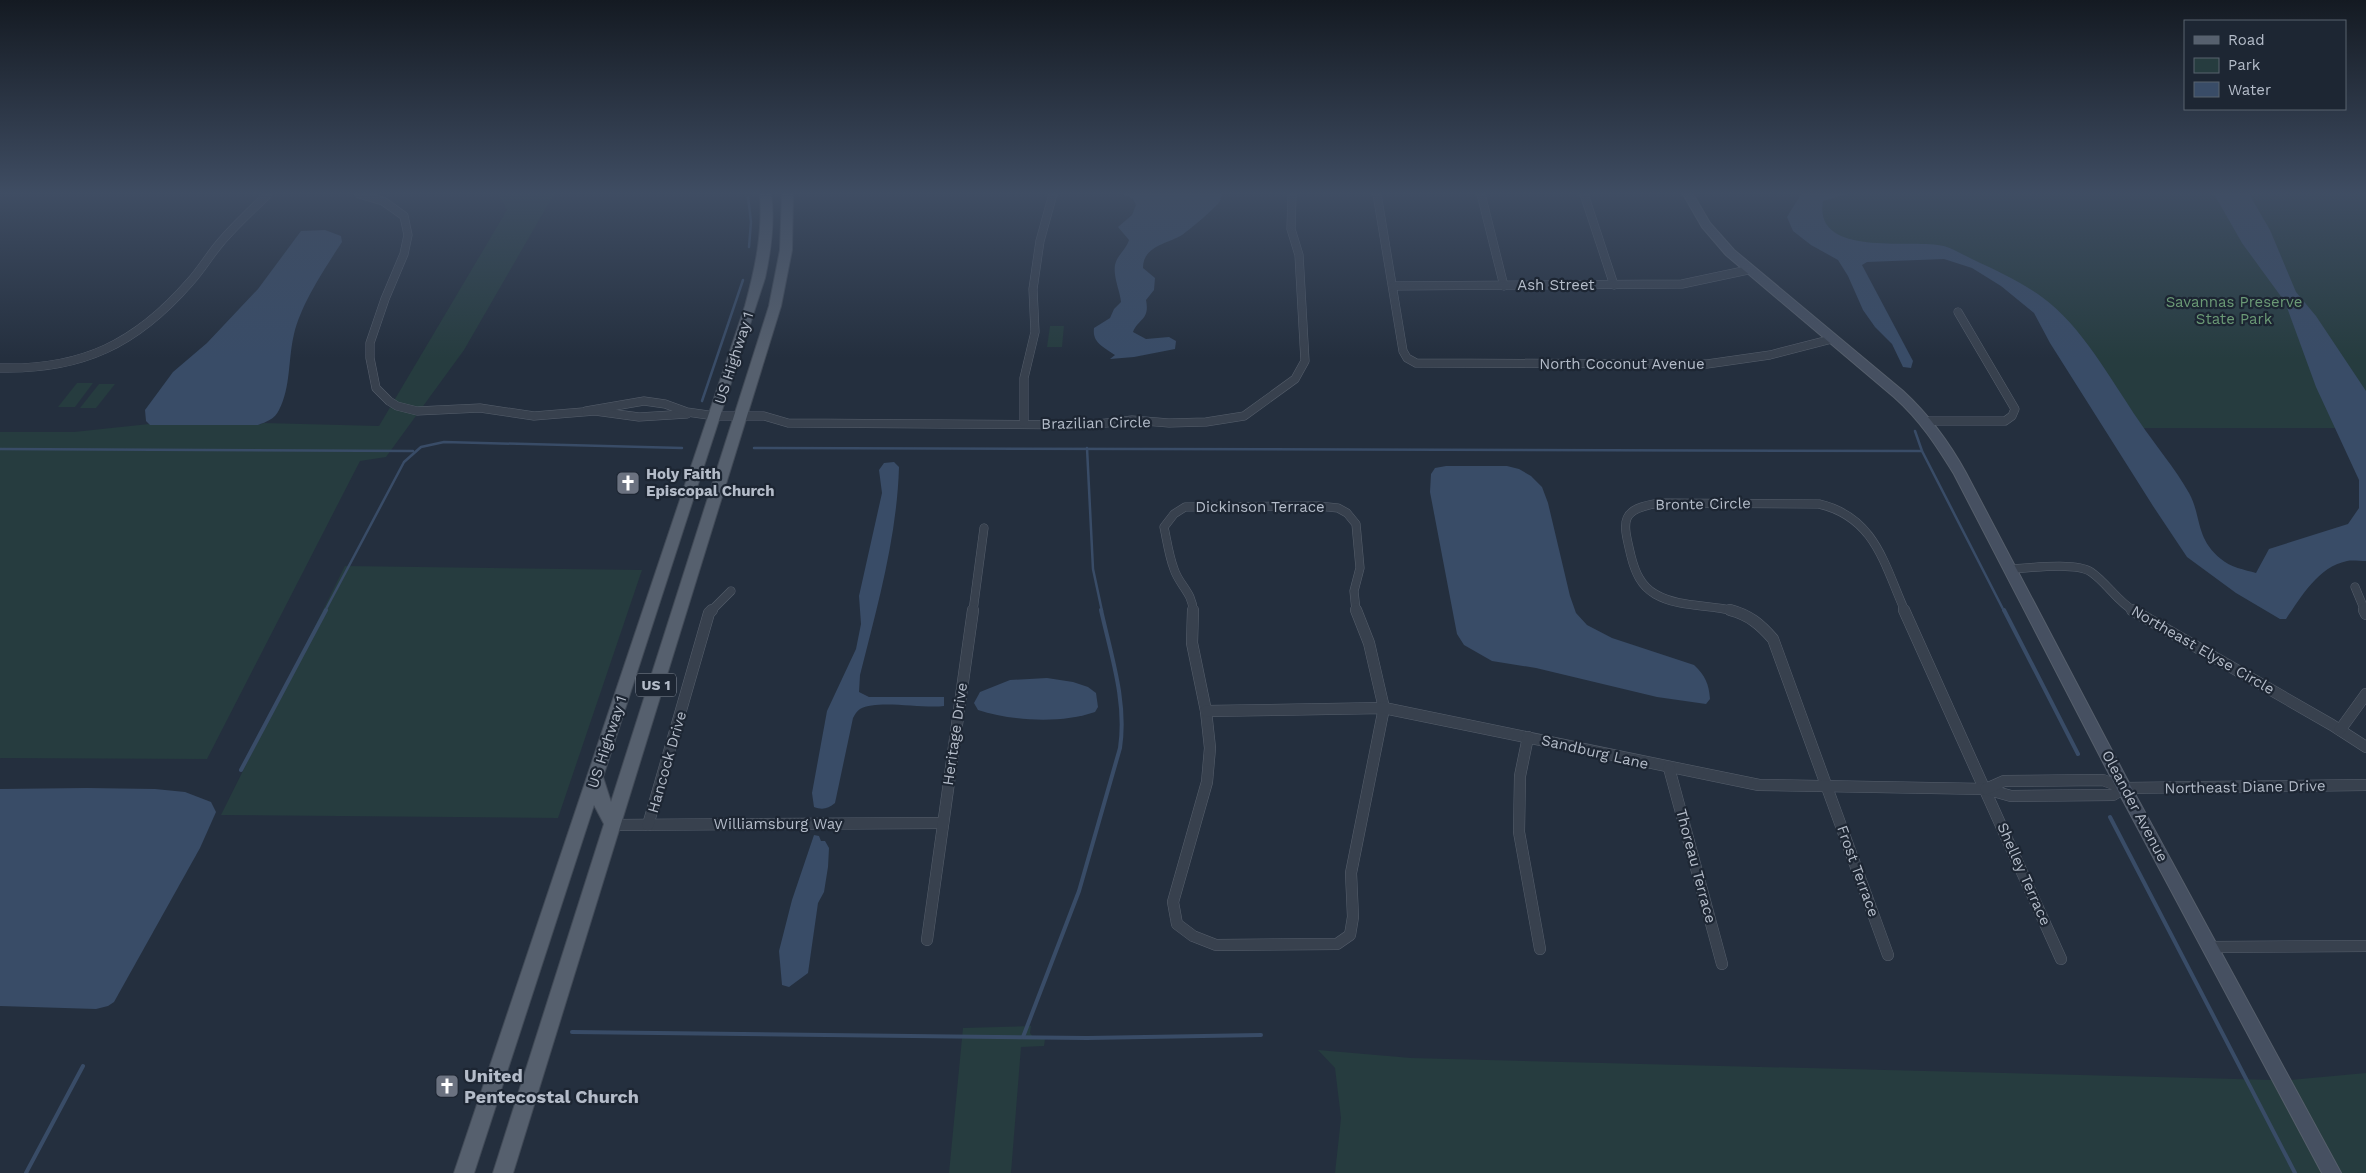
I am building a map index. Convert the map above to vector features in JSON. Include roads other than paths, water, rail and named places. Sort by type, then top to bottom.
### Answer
[{"type":"main road","name":"US Highway 1","points":[[466,1170],[716,416],[761,272],[765,249]]},
{"type":"main road","name":"US Highway 1","points":[[503,1173],[740,416],[784,270],[787,249]]},
{"type":"main road","points":[[595,777],[603,805],[613,825]]},
{"type":"street","points":[[0,368],[30,369],[63,366],[96,355],[126,338],[180,293],[216,249]]},
{"type":"street","points":[[405,249],[384,299],[370,343],[371,366],[376,388],[381,395],[397,406],[417,411],[480,408],[543,417],[601,407],[656,401],[687,412],[698,413]]},
{"type":"street","name":"Brazilian Circle","points":[[1024,423],[1024,378],[1035,332],[1033,289],[1039,249]]},
{"type":"street","name":"Brazilian Circle","points":[[698,413],[716,416],[764,416],[788,423],[831,425],[1024,423],[1090,425],[1132,420],[1169,423],[1206,422],[1244,416],[1270,400],[1296,379],[1305,361],[1297,249]]},
{"type":"street","points":[[1387,249],[1393,286]]},
{"type":"street","points":[[1495,249],[1504,286]]},
{"type":"street","points":[[1602,249],[1614,285]]},
{"type":"street","name":"Oleander Avenue","points":[[1727,249],[1748,270],[1914,408],[1926,421],[1960,473],[2124,788],[2332,1173]]},
{"type":"street","name":"Ash Street","points":[[1393,286],[1682,284],[1748,270]]},
{"type":"street","name":"North Coconut Avenue","points":[[1393,286],[1405,357],[1411,362],[1427,364],[1707,364],[1742,361],[1773,355],[1832,339]]},
{"type":"street","points":[[1926,421],[2005,421],[2012,416],[2015,409],[1958,312]]},
{"type":"street","points":[[586,411],[607,411],[629,416],[652,417],[698,413]]},
{"type":"street","name":"Bronte Circle","points":[[1828,787],[1778,648],[1769,632],[1757,621],[1739,610],[1714,605],[1677,604],[1665,600],[1648,588],[1636,573],[1624,530],[1627,519],[1635,510],[1660,503],[1819,504],[1840,509],[1859,521],[1875,545],[1986,789]]},
{"type":"street","name":"Dickinson Terrace","points":[[1318,506],[1338,508],[1348,513],[1356,524],[1359,545],[1360,568],[1354,591],[1356,612],[1369,643],[1384,708],[1351,873],[1353,917],[1350,935],[1337,944],[1216,945],[1194,936],[1177,924],[1173,902],[1206,782],[1210,748],[1206,711],[1192,643],[1194,603],[1174,571],[1164,527],[1174,514],[1185,507],[1318,506]]},
{"type":"street","name":"Heritage Drive","points":[[927,940],[984,528]]},
{"type":"street","name":"Northeast Elyse Circle","points":[[2010,568],[2070,567],[2090,570],[2122,604],[2340,730],[2366,747]]},
{"type":"street","points":[[2355,587],[2366,614]]},
{"type":"street","name":"Hancock Drive","points":[[648,825],[709,614],[732,591]]},
{"type":"street","points":[[2340,730],[2366,694]]},
{"type":"street","name":"Sandburg Lane","points":[[1206,711],[1384,708],[1759,785],[1986,789],[2011,796],[2113,795],[2124,788]]},
{"type":"street","points":[[1528,737],[1520,776],[1519,832],[1540,949]]},
{"type":"street","name":"Thoreau Terrace","points":[[1669,768],[1722,964]]},
{"type":"street","name":"Sandburg Lane","points":[[1986,789],[2004,781],[2103,780],[2124,788]]},
{"type":"street","name":"Northeast Diane Drive","points":[[2124,788],[2366,785]]},
{"type":"street","name":"Frost Terrace","points":[[1828,787],[1888,955]]},
{"type":"street","name":"Shelley Terrace","points":[[1986,789],[2061,959]]},
{"type":"street","name":"Williamsburg Way","points":[[613,825],[943,823]]},
{"type":"street","points":[[2211,946],[2366,946]]},
{"type":"water","points":[[288,249],[338,249],[314,286],[297,322],[292,344],[286,392],[275,416],[258,425],[150,425],[146,421],[145,410],[173,372],[207,343],[258,289]]},
{"type":"water","points":[[1125,249],[1154,249],[1147,255],[1143,268],[1155,278],[1154,290],[1146,300],[1145,315],[1133,332],[1146,339],[1169,337],[1176,341],[1175,349],[1134,357],[1110,359],[1115,355],[1097,341],[1094,328],[1110,318],[1114,309],[1121,302],[1115,274],[1115,265]]},
{"type":"water","points":[[1818,249],[1952,249],[2034,291],[2057,309],[2095,354],[2189,493],[2203,535],[2213,551],[2229,564],[2256,573],[2269,549],[2348,524],[2359,508],[2359,480],[2316,387],[2285,302],[2246,249],[2278,249],[2296,292],[2316,316],[2366,391],[2366,561],[2347,561],[2327,569],[2305,592],[2286,619],[2280,619],[2236,593],[2187,557],[2050,343],[2034,313],[2001,286],[1972,268],[1944,259],[1867,262],[1862,265],[1913,361],[1911,368],[1903,367],[1892,344],[1875,327],[1863,310],[1848,276],[1838,260]]},
{"type":"water","points":[[894,462],[899,467],[894,520],[885,572],[860,675],[859,692],[869,697],[944,697],[944,706],[889,704],[868,706],[859,710],[853,718],[835,803],[827,808],[817,808],[814,807],[812,793],[827,711],[856,649],[861,624],[859,596],[882,493],[879,470],[884,463]]},
{"type":"water","points":[[1446,466],[1507,466],[1519,469],[1531,476],[1542,487],[1548,503],[1570,596],[1576,613],[1587,625],[1612,638],[1694,665],[1704,676],[1709,689],[1710,699],[1706,704],[1657,697],[1536,668],[1492,661],[1464,645],[1457,634],[1430,492],[1431,474],[1435,468]]},
{"type":"water","points":[[1047,678],[1073,682],[1088,687],[1096,693],[1098,707],[1095,712],[1082,716],[1052,720],[1021,719],[978,710],[974,703],[980,692],[1010,680]]},
{"type":"water","points":[[0,789],[155,789],[185,792],[211,802],[216,812],[200,848],[114,1002],[108,1006],[96,1009],[0,1006]]},
{"type":"water","points":[[814,835],[819,836],[821,841],[825,841],[829,848],[824,892],[818,903],[808,973],[789,987],[782,985],[779,951],[792,900]]},
{"type":"waterway","points":[[702,401],[743,280]]},
{"type":"waterway","points":[[1915,431],[1922,451]]},
{"type":"waterway","points":[[325,611],[404,462],[421,447],[444,442],[682,448]]},
{"type":"waterway","points":[[754,448],[1087,449]]},
{"type":"waterway","points":[[0,449],[413,451]]},
{"type":"waterway","points":[[1087,449],[1922,451]]},
{"type":"waterway","points":[[1087,449],[1093,569],[1102,611]]},
{"type":"waterway","points":[[1922,451],[2004,611]]},
{"type":"waterway","points":[[241,770],[326,610]]},
{"type":"waterway","points":[[1023,1037],[1079,891],[1120,748],[1122,731],[1120,696],[1101,610]]},
{"type":"waterway","points":[[2004,610],[2078,754]]},
{"type":"waterway","points":[[2110,817],[2295,1173]]},
{"type":"waterway","points":[[572,1032],[1087,1038],[1261,1035]]},
{"type":"waterway","points":[[26,1173],[83,1066]]},
{"type":"place","name":"Holy Faith Episcopal Church","points":[[628,483]]},
{"type":"place","name":"United Pentecostal Church","points":[[447,1086]]},
{"type":"park label","name":"Savannas Preserve State Park","points":[[2234,310]]}]
